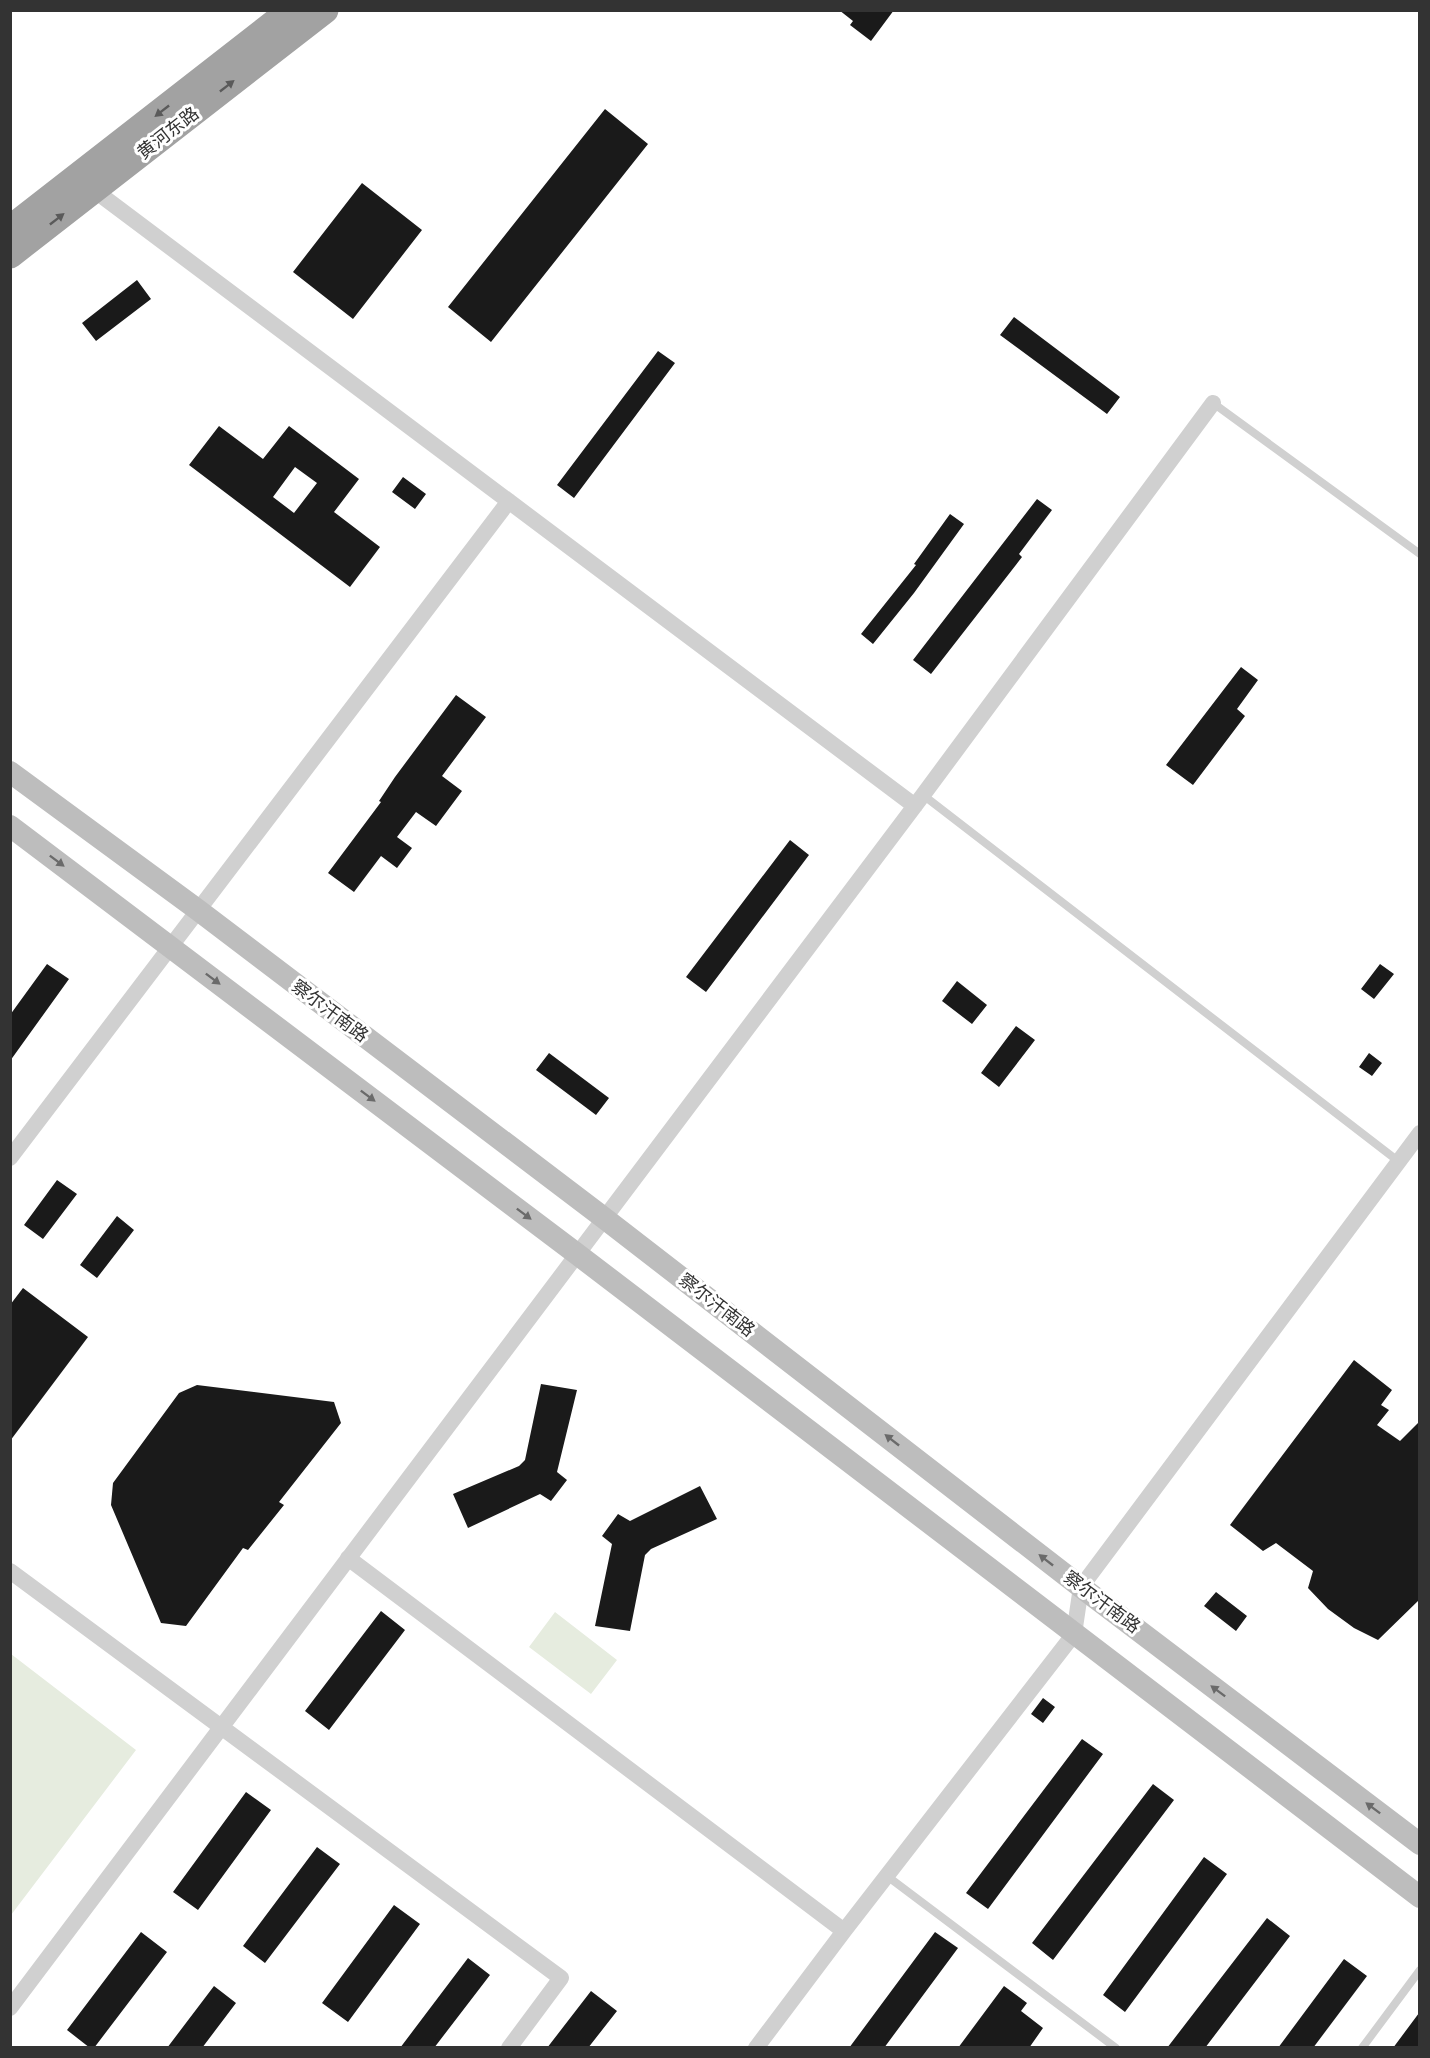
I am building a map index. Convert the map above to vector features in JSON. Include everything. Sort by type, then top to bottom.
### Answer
[{"type":"highway","name":"黄河东路","points":[[10,229],[291,10]]},
{"type":"highway","name":"黄河东路","points":[[10,255],[325,10]]},
{"type":"main road","name":"察尔汗南路","points":[[10,772],[198,910],[604,1218],[1081,1587],[1419,1844]]},
{"type":"main road","points":[[10,826],[1419,1897]]},
{"type":"street","points":[[94,190],[509,501],[919,801]]},
{"type":"street","points":[[10,2008],[919,801],[1213,403]]},
{"type":"street","points":[[10,1158],[509,501]]},
{"type":"street","points":[[756,2048],[1074,1634],[1081,1587],[1419,1133]]},
{"type":"street","points":[[348,1558],[844,1931]]},
{"type":"street","points":[[10,1571],[561,1978],[509,2048]]},
{"type":"lane","points":[[1213,403],[1419,554]]},
{"type":"lane","points":[[919,801],[1398,1161]]},
{"type":"lane","points":[[887,1875],[1116,2048]]},
{"type":"lane","points":[[1362,2048],[1419,1970]]},
{"type":"shaded area","points":[[555,1612],[617,1660],[591,1694],[529,1647]]},
{"type":"shaded area","points":[[11,1654],[136,1750],[10,1915]]},
{"type":"building","points":[[839,10],[894,10],[871,41],[850,25],[853,21]]},
{"type":"building","points":[[605,109],[648,144],[491,342],[448,307]]},
{"type":"building","points":[[362,183],[422,230],[353,319],[293,272]]},
{"type":"building","points":[[137,280],[151,299],[96,341],[82,323]]},
{"type":"building","points":[[1014,317],[1120,397],[1107,414],[1000,335]]},
{"type":"building","points":[[658,351],[675,363],[574,498],[557,485]]},
{"type":"building","points":[[219,426],[263,459],[289,426],[359,479],[334,512],[380,547],[350,587],[189,465]],"holes":[[[295,467],[317,483],[294,513],[273,497]]]},
{"type":"building","points":[[403,477],[426,494],[415,509],[392,492]]},
{"type":"building","points":[[1037,499],[1052,510],[1019,554],[1022,557],[931,674],[913,660]]},
{"type":"building","points":[[950,514],[964,524],[914,593],[873,644],[861,634],[916,565],[914,564]]},
{"type":"building","points":[[1241,667],[1258,680],[1237,709],[1245,716],[1193,785],[1166,765]]},
{"type":"building","points":[[456,695],[486,717],[442,776],[462,791],[436,826],[416,812],[397,837],[412,848],[397,868],[381,856],[354,892],[328,873]]},
{"type":"building","points":[[790,840],[809,855],[706,992],[686,977]]},
{"type":"building","points":[[47,964],[69,979],[10,1061],[10,1015]]},
{"type":"building","points":[[1380,964],[1394,974],[1374,999],[1361,989]]},
{"type":"building","points":[[957,981],[987,1005],[972,1024],[942,1001]]},
{"type":"building","points":[[1016,1026],[1035,1040],[999,1087],[981,1073]]},
{"type":"building","points":[[549,1053],[609,1098],[596,1115],[536,1070]]},
{"type":"building","points":[[1369,1053],[1382,1063],[1372,1076],[1359,1067]]},
{"type":"building","points":[[57,1180],[77,1194],[43,1239],[24,1225]]},
{"type":"building","points":[[117,1216],[134,1230],[97,1278],[80,1265]]},
{"type":"building","points":[[23,1288],[88,1337],[10,1441],[10,1305]]},
{"type":"building","points":[[1354,1360],[1392,1390],[1381,1405],[1389,1410],[1377,1425],[1400,1441],[1419,1422],[1419,1600],[1378,1640],[1354,1628],[1328,1609],[1308,1588],[1313,1571],[1276,1543],[1263,1551],[1230,1525]]},
{"type":"building","points":[[541,1384],[577,1390],[557,1472],[567,1480],[551,1501],[540,1494],[468,1528],[453,1494],[519,1466],[525,1460]]},
{"type":"building","points":[[197,1385],[334,1402],[341,1423],[279,1502],[284,1505],[248,1550],[243,1548],[186,1626],[161,1623],[111,1505],[113,1483],[179,1393]]},
{"type":"building","points":[[700,1486],[717,1519],[651,1549],[645,1555],[630,1631],[595,1626],[612,1544],[602,1536],[618,1514],[630,1521]]},
{"type":"building","points":[[1216,1592],[1247,1616],[1236,1631],[1204,1606]]},
{"type":"building","points":[[381,1611],[405,1630],[329,1730],[305,1711]]},
{"type":"building","points":[[1043,1698],[1055,1707],[1043,1723],[1031,1714]]},
{"type":"building","points":[[1082,1739],[1103,1754],[988,1909],[966,1893]]},
{"type":"building","points":[[1153,1784],[1174,1800],[1053,1960],[1032,1943]]},
{"type":"building","points":[[246,1792],[271,1810],[198,1910],[173,1892]]},
{"type":"building","points":[[317,1847],[340,1864],[265,1963],[243,1946]]},
{"type":"building","points":[[1204,1857],[1227,1874],[1125,2012],[1103,1995]]},
{"type":"building","points":[[394,1905],[420,1924],[348,2022],[322,2003]]},
{"type":"building","points":[[1267,1918],[1290,1936],[1205,2048],[1167,2048]]},
{"type":"building","points":[[141,1932],[167,1952],[94,2048],[90,2048],[67,2030]]},
{"type":"building","points":[[935,1932],[958,1948],[884,2048],[849,2048]]},
{"type":"building","points":[[468,1958],[490,1975],[434,2048],[400,2048]]},
{"type":"building","points":[[1344,1959],[1367,1976],[1313,2048],[1278,2048]]},
{"type":"building","points":[[214,1986],[236,2003],[202,2048],[167,2048]]},
{"type":"building","points":[[1004,1986],[1027,2003],[1021,2011],[1043,2028],[1029,2048],[958,2048]]},
{"type":"building","points":[[591,1991],[617,2011],[588,2048],[547,2048]]},
{"type":"building","points":[[1419,2013],[1419,2048],[1393,2048]]}]
